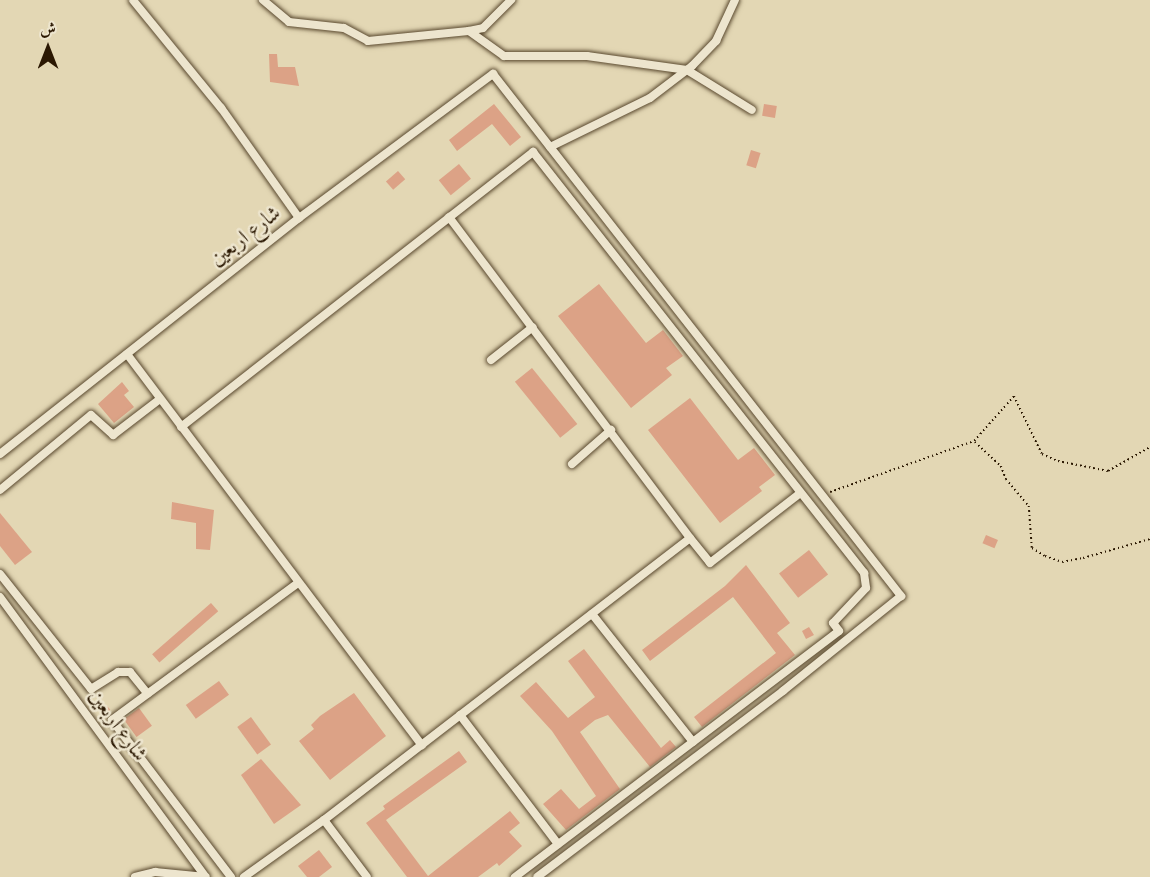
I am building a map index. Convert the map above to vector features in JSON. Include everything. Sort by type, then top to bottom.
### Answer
[{"type":"street","name":"شارع اربعين","points":[[0,454],[299,218],[221,108],[133,0]]},
{"type":"street","points":[[263,0],[290,22],[344,28],[368,41],[469,32],[483,28],[511,0]]},
{"type":"street","points":[[550,147],[650,98],[687,70],[716,41],[735,0]]},
{"type":"street","points":[[469,32],[504,56],[587,56],[687,70],[752,110]]},
{"type":"street","points":[[299,218],[493,74],[901,596],[783,691],[537,877]]},
{"type":"street","points":[[181,427],[533,152],[798,494],[864,573],[866,588],[833,623],[839,631],[515,877]]},
{"type":"street","points":[[450,217],[710,563],[798,494]]},
{"type":"street","points":[[491,360],[533,327]]},
{"type":"street","points":[[127,354],[422,745]]},
{"type":"street","points":[[0,490],[92,415],[113,435],[160,399]]},
{"type":"street","points":[[572,464],[611,429]]},
{"type":"street","points":[[244,877],[324,820],[690,538]]},
{"type":"street","points":[[0,574],[91,689],[118,672],[130,672],[148,694]]},
{"type":"street","points":[[231,877],[112,720],[298,583]]},
{"type":"street","name":"شارع اربعين","points":[[0,597],[205,877]]},
{"type":"street","points":[[592,614],[693,742]]},
{"type":"street","points":[[460,715],[558,844]]},
{"type":"street","points":[[324,820],[367,877]]},
{"type":"street","points":[[135,877],[155,872],[205,877]]},
{"type":"path","points":[[824,495],[974,441],[1014,396],[1042,454],[1058,461],[1108,471],[1150,447]]},
{"type":"path","points":[[974,441],[1001,466],[1006,479],[1029,506],[1032,548],[1045,556],[1062,562],[1150,539]]},
{"type":"building","points":[[269,54],[277,54],[278,67],[295,67],[299,86],[270,82]]},
{"type":"building","points":[[494,104],[521,137],[510,146],[492,124],[457,151],[449,140]]},
{"type":"building","points":[[764,104],[777,106],[775,118],[762,116]]},
{"type":"building","points":[[751,150],[761,153],[756,168],[746,165]]},
{"type":"building","points":[[459,164],[471,179],[451,195],[439,180]]},
{"type":"building","points":[[398,171],[405,179],[393,190],[386,181]]},
{"type":"building","points":[[599,284],[646,343],[663,330],[683,356],[666,368],[672,375],[631,408],[558,316]]},
{"type":"building","points":[[532,368],[577,424],[560,438],[515,382]]},
{"type":"building","points":[[122,382],[129,391],[124,395],[134,407],[114,423],[98,404]]},
{"type":"building","points":[[690,398],[738,460],[754,448],[775,475],[759,487],[762,491],[720,523],[648,430]]},
{"type":"building","points":[[172,502],[214,510],[210,550],[196,549],[196,523],[171,519]]},
{"type":"building","points":[[0,513],[32,552],[15,565],[0,546]]},
{"type":"building","points":[[986,535],[998,540],[994,548],[982,543]]},
{"type":"building","points":[[809,550],[828,574],[798,598],[779,573]]},
{"type":"building","points":[[746,565],[790,623],[777,633],[795,655],[702,727],[694,717],[776,653],[733,597],[650,661],[642,650],[725,586]]},
{"type":"building","points":[[211,603],[218,611],[159,662],[152,654]]},
{"type":"building","points":[[809,627],[814,635],[806,639],[802,631]]},
{"type":"building","points":[[584,649],[661,748],[670,740],[676,747],[650,767],[608,715],[595,720],[580,732],[620,789],[566,830],[543,804],[561,789],[579,809],[596,796],[552,731],[520,696],[536,682],[568,718],[595,697],[568,661]]},
{"type":"building","points":[[219,681],[229,695],[196,719],[186,705]]},
{"type":"building","points":[[354,693],[386,736],[330,780],[299,741],[314,729],[311,725],[320,716]]},
{"type":"building","points":[[105,706],[109,707],[109,715],[105,716],[101,715],[100,711],[101,707]]},
{"type":"building","points":[[139,708],[152,726],[137,737],[124,719]]},
{"type":"building","points":[[251,717],[271,745],[257,754],[237,727]]},
{"type":"building","points":[[459,751],[467,762],[386,820],[428,876],[510,811],[520,823],[509,832],[522,846],[499,866],[497,863],[478,877],[407,877],[366,823],[385,809],[383,806]]},
{"type":"building","points":[[261,759],[301,805],[274,824],[241,775]]},
{"type":"building","points":[[319,850],[332,867],[319,877],[307,877],[298,866]]}]
